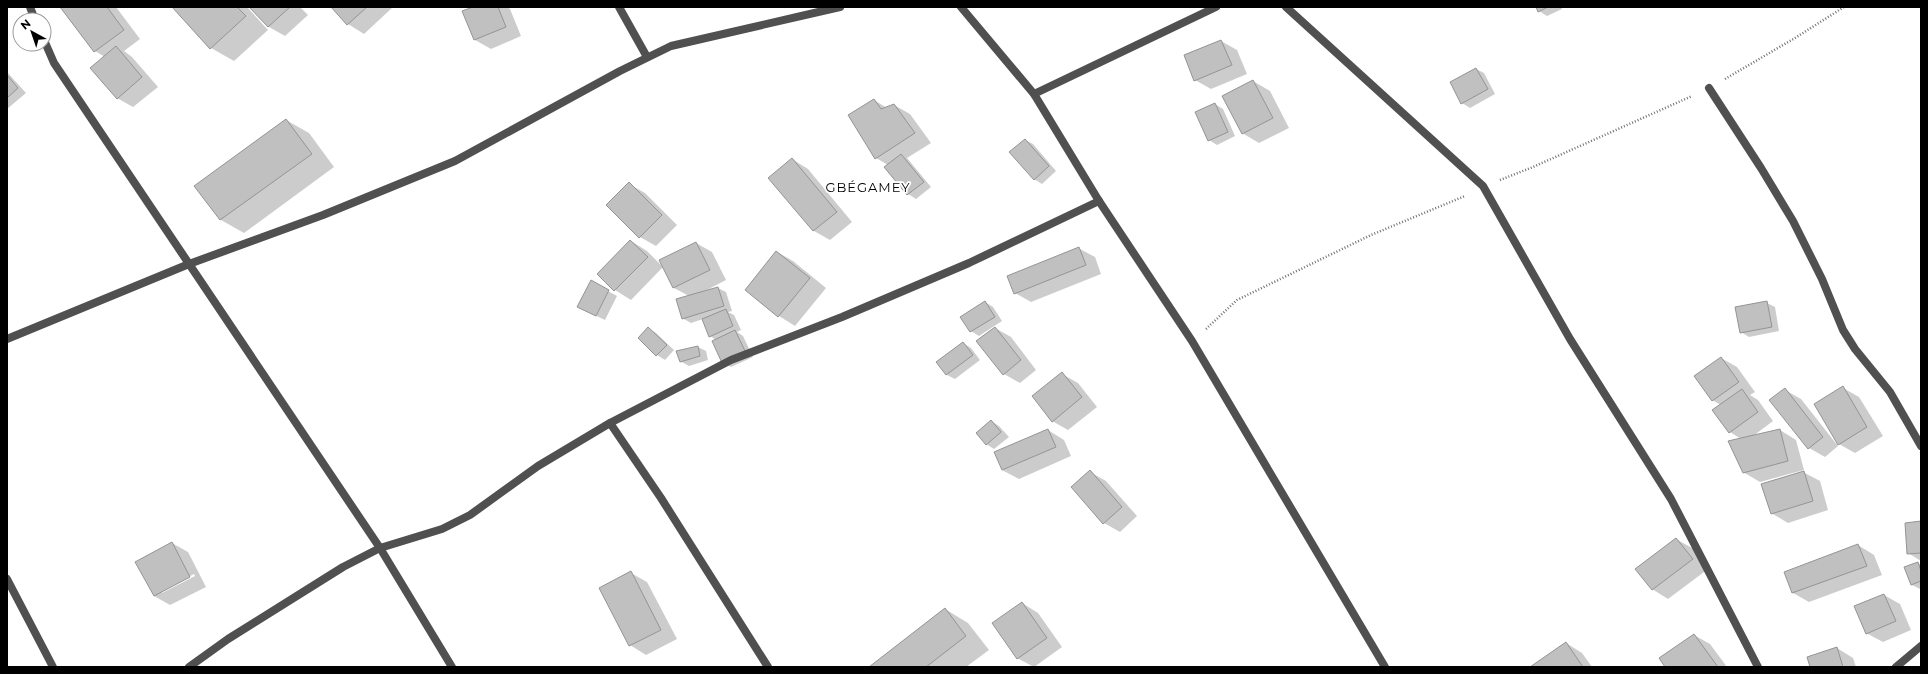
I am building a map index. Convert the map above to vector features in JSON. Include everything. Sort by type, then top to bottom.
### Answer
[{"type":"street","points":[[619,7],[647,57]]},
{"type":"street","points":[[7,339],[189,264],[323,215],[455,161],[647,57],[671,46],[840,7]]},
{"type":"street","points":[[961,7],[1034,94],[1099,201],[1192,341],[1385,667]]},
{"type":"street","points":[[1034,94],[1216,7]]},
{"type":"street","points":[[1286,7],[1483,186],[1570,339],[1671,499],[1758,667]]},
{"type":"street","points":[[49,52],[54,63],[380,548],[452,667]]},
{"type":"street","points":[[1709,88],[1762,168],[1794,221],[1822,279],[1843,330],[1855,349],[1890,392],[1921,446]]},
{"type":"street","points":[[189,667],[228,639],[343,567],[380,548],[442,529],[470,515],[538,466],[610,423],[731,360],[842,316],[969,262],[1099,201]]},
{"type":"street","points":[[610,423],[768,667]]},
{"type":"street","points":[[7,579],[53,667]]},
{"type":"street","points":[[1896,667],[1921,646]]},
{"type":"path","points":[[1192,341],[1237,300],[1371,234],[1452,202],[1483,186],[1533,167],[1709,88],[1795,38],[1844,7]]},
{"type":"building","points":[[60,7],[107,7],[124,30],[94,52]]},
{"type":"building","points":[[172,7],[237,7],[246,16],[210,49]]},
{"type":"building","points":[[249,7],[290,7],[268,27]]},
{"type":"building","points":[[331,7],[367,7],[347,25]]},
{"type":"building","points":[[473,7],[498,7],[506,27],[474,40],[462,11]]},
{"type":"building","points":[[1536,7],[1548,7],[1538,12]]},
{"type":"building","points":[[1221,40],[1232,65],[1194,81],[1184,55]]},
{"type":"building","points":[[116,46],[142,77],[117,99],[90,68]]},
{"type":"building","points":[[1476,68],[1488,89],[1461,104],[1450,82]]},
{"type":"building","points":[[7,75],[18,88],[7,98]]},
{"type":"building","points":[[1253,80],[1273,118],[1242,134],[1222,96]]},
{"type":"building","points":[[874,99],[881,109],[894,104],[915,133],[875,159],[848,115]]},
{"type":"building","points":[[1215,103],[1228,132],[1208,141],[1195,112]]},
{"type":"building","points":[[286,119],[312,154],[220,220],[194,186]]},
{"type":"building","points":[[1025,139],[1049,166],[1034,180],[1009,152]]},
{"type":"building","points":[[901,154],[924,182],[907,195],[884,167]]},
{"type":"building","points":[[792,158],[837,212],[813,231],[768,178]]},
{"type":"building","points":[[629,182],[662,215],[639,238],[606,205]]},
{"type":"building","points":[[630,240],[648,257],[614,291],[597,274]]},
{"type":"building","points":[[696,242],[710,270],[673,288],[659,260]]},
{"type":"building","points":[[1079,247],[1086,265],[1014,294],[1007,276]]},
{"type":"building","points":[[776,251],[810,278],[778,317],[745,290]]},
{"type":"building","points":[[591,280],[609,290],[596,316],[577,307]]},
{"type":"building","points":[[718,287],[724,306],[682,319],[676,299]]},
{"type":"building","points":[[985,301],[995,317],[970,332],[960,317]]},
{"type":"building","points":[[1767,301],[1772,327],[1740,333],[1735,307]]},
{"type":"building","points":[[726,309],[733,326],[709,337],[702,319]]},
{"type":"building","points":[[648,327],[667,345],[656,356],[638,338]]},
{"type":"building","points":[[995,327],[1021,360],[1003,375],[976,341]]},
{"type":"building","points":[[735,330],[746,353],[722,363],[712,341]]},
{"type":"building","points":[[963,342],[973,355],[946,375],[936,362]]},
{"type":"building","points":[[698,346],[700,356],[680,362],[676,351]]},
{"type":"building","points":[[1721,357],[1739,382],[1712,401],[1694,376]]},
{"type":"building","points":[[1062,372],[1082,397],[1052,422],[1032,396]]},
{"type":"building","points":[[1843,386],[1867,427],[1838,445],[1814,404]]},
{"type":"building","points":[[1785,388],[1823,437],[1808,449],[1769,400]]},
{"type":"building","points":[[1742,389],[1758,412],[1729,433],[1712,410]]},
{"type":"building","points":[[991,420],[1001,432],[986,445],[976,433]]},
{"type":"building","points":[[1048,429],[1056,447],[1002,470],[994,452]]},
{"type":"building","points":[[1780,429],[1788,461],[1743,473],[1728,441]]},
{"type":"building","points":[[1090,470],[1122,507],[1103,524],[1071,487]]},
{"type":"building","points":[[1804,471],[1813,501],[1771,514],[1761,484]]},
{"type":"building","points":[[1921,521],[1921,553],[1907,554],[1905,523]]},
{"type":"building","points":[[1676,538],[1693,559],[1652,590],[1635,569]]},
{"type":"building","points":[[172,542],[190,577],[154,596],[135,562]]},
{"type":"building","points":[[1858,544],[1867,566],[1792,593],[1784,572]]},
{"type":"building","points":[[1918,562],[1921,571],[1921,581],[1911,585],[1904,567]]},
{"type":"building","points":[[631,571],[661,630],[629,646],[599,588]]},
{"type":"building","points":[[1884,594],[1896,621],[1866,634],[1854,606]]},
{"type":"building","points":[[1022,602],[1047,638],[1017,659],[992,623]]},
{"type":"building","points":[[945,608],[966,636],[926,667],[869,667]]},
{"type":"building","points":[[1694,634],[1718,667],[1665,667],[1659,658]]},
{"type":"building","points":[[1566,642],[1583,667],[1530,667]]},
{"type":"building","points":[[1837,647],[1843,667],[1810,667],[1807,657]]},
{"type":"district","name":"GBÉGAMEY","points":[[868,187]]}]
